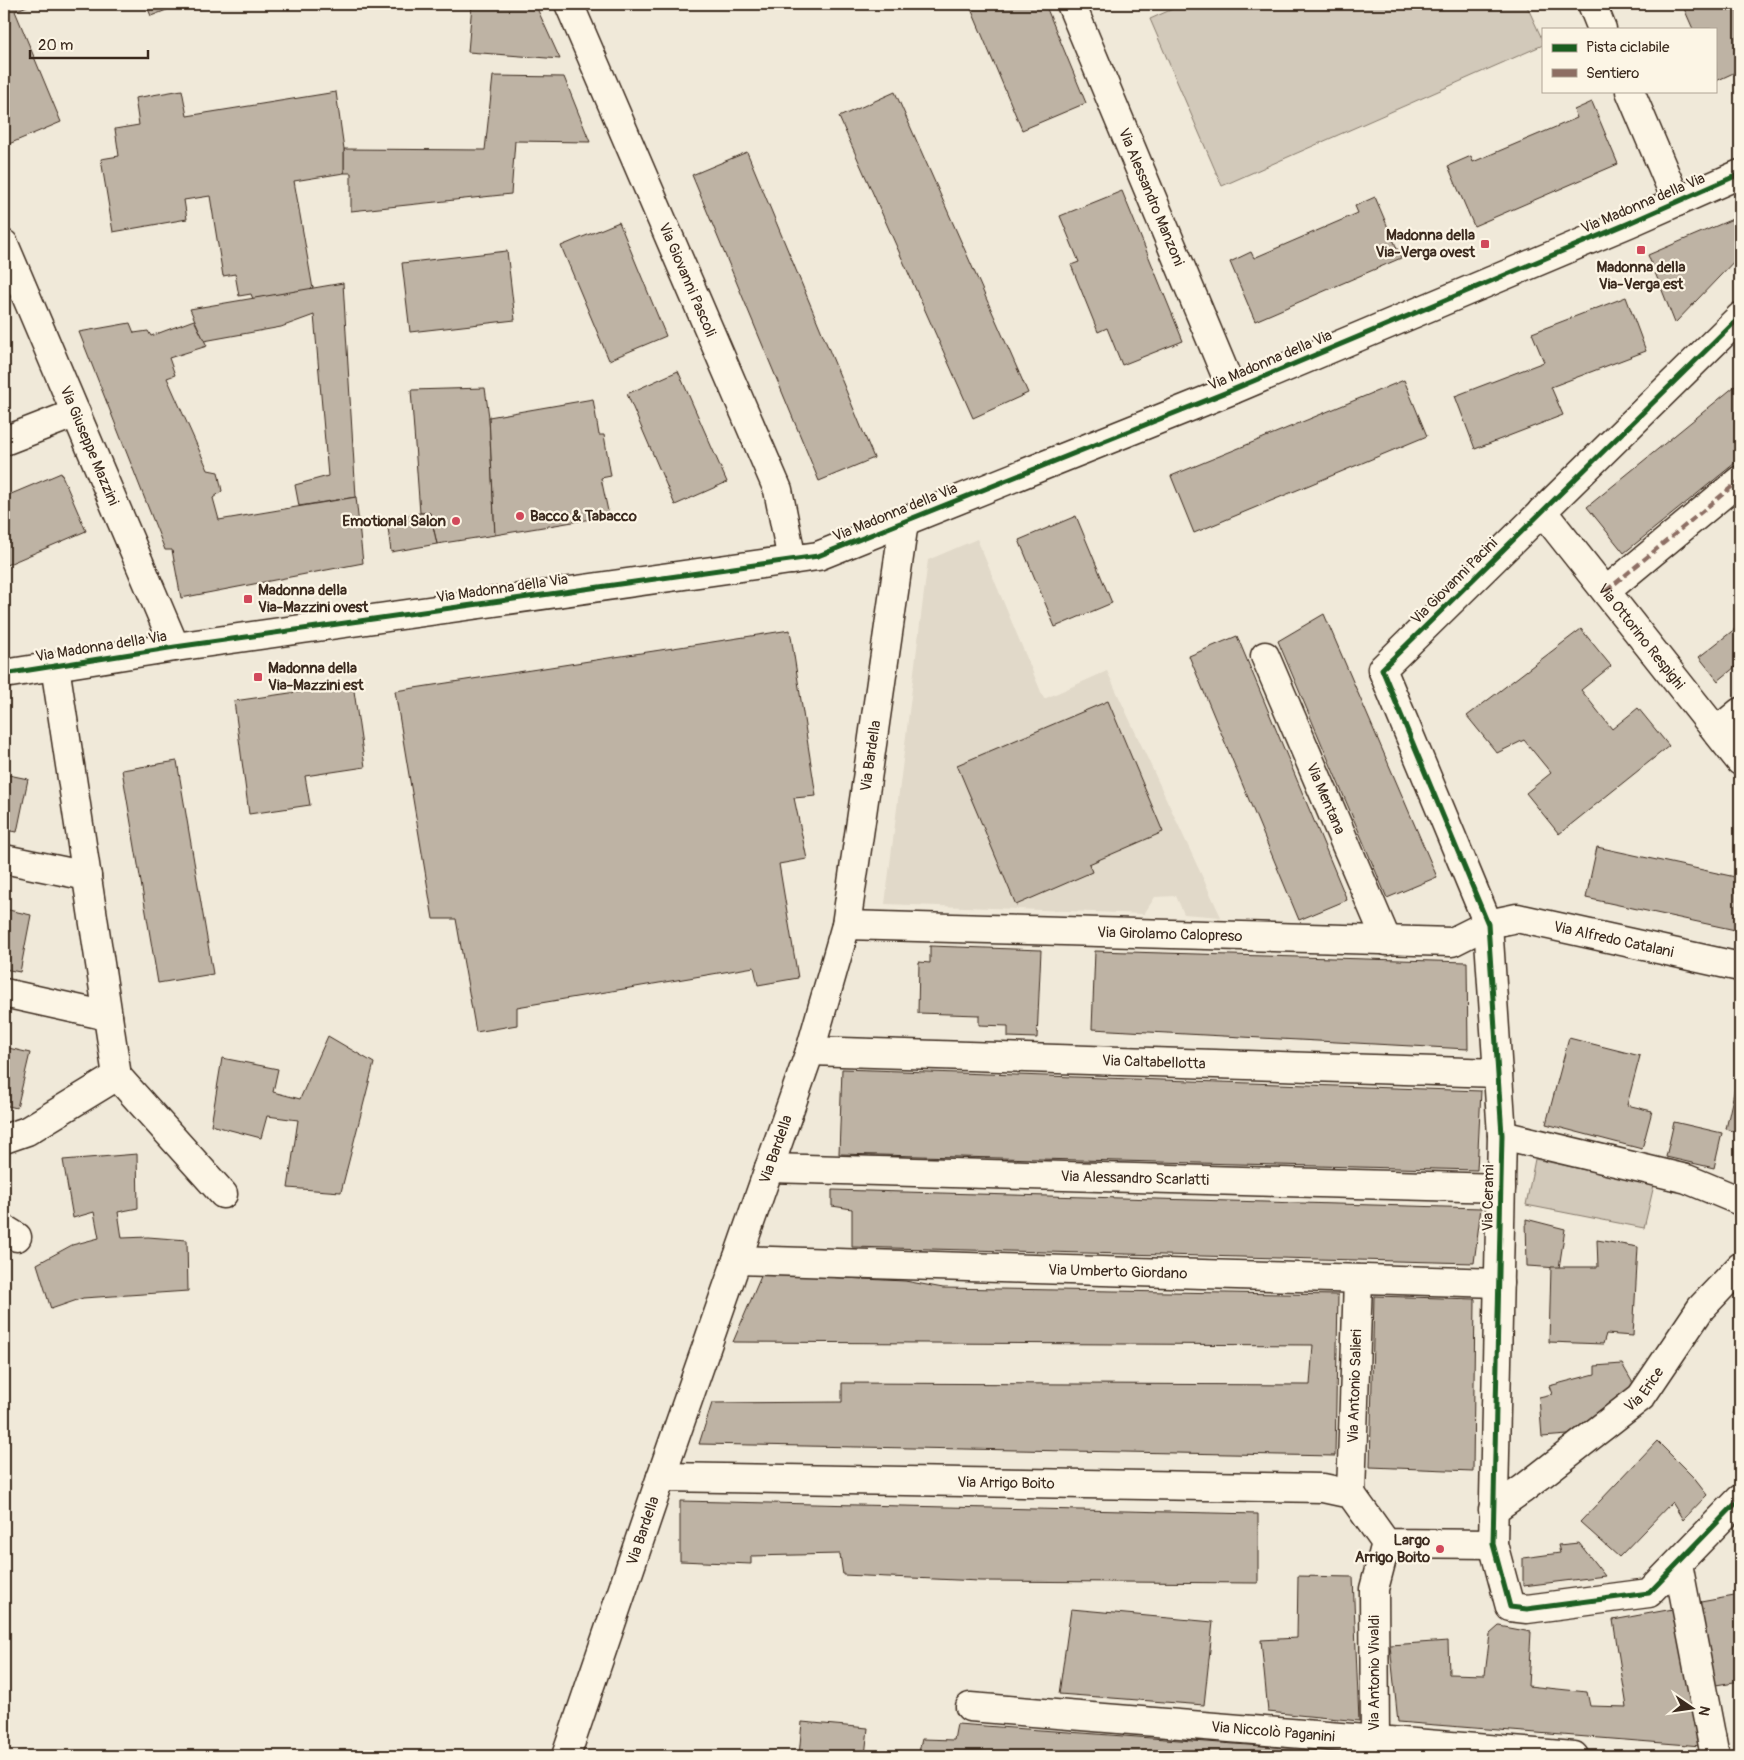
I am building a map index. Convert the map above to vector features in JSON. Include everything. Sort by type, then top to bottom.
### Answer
[{"type":"street","name":"Via Giovanni Pascoli","points":[[570,4],[778,490],[792,560]]},
{"type":"street","name":"Via Alessandro Manzoni","points":[[1072,4],[1232,390]]},
{"type":"street","points":[[1592,4],[1602,28]]},
{"type":"street","points":[[1630,92],[1677,202]]},
{"type":"street","name":"Via Madonna della Via","points":[[4,674],[175,647],[818,556],[1232,390],[1739,177]]},
{"type":"street","name":"Via Giuseppe Mazzini","points":[[4,244],[14,295],[76,413],[175,647]]},
{"type":"street","name":"Via Giovanni Pacini","points":[[1488,924],[1382,670],[1740,317]]},
{"type":"street","points":[[4,441],[76,413]]},
{"type":"street","points":[[1606,591],[1740,480]]},
{"type":"street","name":"Via Ottorino Respighi","points":[[1542,511],[1740,761]]},
{"type":"street","name":"Via Bardella","points":[[566,1756],[810,1051],[846,925],[904,522]]},
{"type":"street","name":"Via Mentana","points":[[1265,656],[1387,941]]},
{"type":"street","points":[[55,666],[117,1076],[223,1194]]},
{"type":"street","points":[[1717,731],[1740,712]]},
{"type":"street","points":[[4,859],[86,876]]},
{"type":"street","name":"Via Alfredo Catalani","points":[[1488,924],[1517,918],[1740,967]]},
{"type":"street","name":"Via Girolamo Calopreso","points":[[846,925],[1452,942],[1488,924]]},
{"type":"street","name":"Via Cerami","points":[[1488,924],[1502,1135],[1493,1544],[1510,1607],[1527,1609],[1649,1593],[1678,1564]]},
{"type":"street","points":[[4,993],[108,1016]]},
{"type":"street","name":"Via Caltabellotta","points":[[810,1051],[1498,1073]]},
{"type":"street","points":[[4,1139],[27,1131],[117,1076]]},
{"type":"street","points":[[1502,1135],[1687,1179],[1740,1201]]},
{"type":"street","name":"Via Alessandro Scarlatti","points":[[769,1168],[1500,1188]]},
{"type":"street","name":"Via Umberto Giordano","points":[[737,1260],[1499,1283]]},
{"type":"street","name":"Via Erice","points":[[1493,1510],[1523,1489],[1641,1397],[1701,1308],[1740,1267]]},
{"type":"street","name":"Via Antonio Salieri","points":[[1351,1494],[1358,1279]]},
{"type":"street","name":"Via Arrigo Boito","points":[[661,1477],[1323,1488],[1351,1494]]},
{"type":"street","points":[[1351,1494],[1386,1543],[1493,1544]]},
{"type":"street","points":[[1715,1756],[1678,1564],[1740,1499]]},
{"type":"street","name":"Via Antonio Vivaldi","points":[[1373,1748],[1374,1589],[1386,1543]]},
{"type":"street","name":"Via Niccolò Paganini","points":[[970,1708],[1373,1748],[1574,1756]]},
{"type":"shaded area","points":[[1184,4],[1526,4],[1542,39],[1542,45],[1222,186],[1150,19]]},
{"type":"shaded area","points":[[977,539],[1044,699],[1107,671],[1221,917],[1184,914],[1176,896],[1155,897],[1144,914],[885,904],[928,560]]},
{"type":"shaded area","points":[[1535,1159],[1654,1185],[1644,1228],[1526,1205]]},
{"type":"building","points":[[4,4],[32,4],[15,11],[61,122],[4,146]]},
{"type":"building","points":[[146,4],[182,4],[151,16]]},
{"type":"building","points":[[472,4],[535,4],[560,59],[468,52]]},
{"type":"building","points":[[969,4],[1045,4],[1086,103],[1022,130]]},
{"type":"building","points":[[1682,4],[1740,4],[1740,70],[1716,81],[1716,28],[1693,28]]},
{"type":"building","points":[[493,76],[564,77],[590,142],[515,141],[511,194],[351,211],[351,173],[344,173],[344,149],[485,150]]},
{"type":"building","points":[[182,90],[187,116],[336,92],[344,149],[344,173],[294,181],[313,289],[253,299],[251,294],[239,296],[235,274],[223,276],[210,196],[184,200],[187,219],[113,232],[101,159],[119,156],[115,129],[139,125],[135,98]]},
{"type":"building","points":[[895,92],[1028,393],[973,418],[839,117]]},
{"type":"building","points":[[1592,102],[1618,164],[1474,226],[1448,166],[1471,156],[1473,162],[1577,118],[1574,110]]},
{"type":"building","points":[[747,152],[874,458],[819,481],[692,175]]},
{"type":"building","points":[[1122,191],[1183,341],[1122,365],[1107,328],[1098,332],[1071,265],[1079,262],[1060,216]]},
{"type":"building","points":[[1375,197],[1401,258],[1255,321],[1230,262],[1251,252],[1254,258],[1358,213],[1355,206]]},
{"type":"building","points":[[1735,218],[1740,225],[1740,255],[1675,323],[1648,255]]},
{"type":"building","points":[[619,222],[666,336],[609,360],[561,246]]},
{"type":"building","points":[[507,251],[515,320],[410,332],[402,263]]},
{"type":"building","points":[[343,283],[356,497],[299,506],[295,485],[328,476],[314,315],[281,327],[204,341],[190,309]]},
{"type":"building","points":[[1626,297],[1646,351],[1551,387],[1563,415],[1475,449],[1455,396],[1544,362],[1532,333]]},
{"type":"building","points":[[194,320],[207,346],[169,358],[175,375],[167,378],[208,470],[218,472],[222,491],[213,498],[219,520],[356,497],[363,563],[181,598],[172,550],[165,550],[79,332],[130,323],[134,333],[148,331],[151,336]]},
{"type":"building","points":[[678,371],[727,482],[675,505],[627,394]]},
{"type":"building","points":[[1404,380],[1427,436],[1194,533],[1171,476]]},
{"type":"building","points":[[1740,382],[1740,459],[1624,553],[1587,507]]},
{"type":"building","points":[[485,388],[489,417],[495,535],[437,544],[430,513],[420,513],[411,390]]},
{"type":"building","points":[[593,399],[599,435],[604,435],[611,476],[601,478],[609,516],[495,535],[489,417]]},
{"type":"building","points":[[61,473],[86,531],[4,566],[4,497]]},
{"type":"building","points":[[430,513],[437,544],[391,552],[387,519]]},
{"type":"building","points":[[1076,516],[1112,603],[1055,627],[1019,540]]},
{"type":"building","points":[[1324,614],[1437,877],[1387,898],[1278,641]]},
{"type":"building","points":[[1740,625],[1740,663],[1718,681],[1699,657]]},
{"type":"building","points":[[1581,629],[1611,666],[1581,690],[1612,729],[1638,708],[1669,746],[1559,834],[1526,793],[1551,773],[1524,740],[1497,753],[1467,716]]},
{"type":"building","points":[[790,630],[816,796],[794,798],[807,859],[779,864],[798,978],[758,985],[754,967],[517,1007],[517,1025],[476,1032],[456,919],[433,919],[395,691]]},
{"type":"building","points":[[1237,636],[1347,900],[1299,920],[1189,656]]},
{"type":"building","points":[[353,684],[365,767],[305,776],[310,805],[249,814],[234,701]]},
{"type":"building","points":[[1108,701],[1163,832],[1089,864],[1092,872],[1016,905],[957,765]]},
{"type":"building","points":[[177,761],[213,974],[158,983],[122,770]]},
{"type":"building","points":[[4,774],[28,779],[17,832],[4,830]]},
{"type":"building","points":[[1597,847],[1740,878],[1740,931],[1586,898]]},
{"type":"building","points":[[4,909],[31,915],[20,972],[4,969]]},
{"type":"building","points":[[930,946],[1041,950],[1037,1038],[1008,1037],[1008,1026],[979,1025],[979,1015],[918,1013],[919,962],[930,963]]},
{"type":"building","points":[[1095,951],[1467,962],[1468,1049],[1092,1029]]},
{"type":"building","points":[[328,1036],[374,1063],[341,1192],[288,1188],[298,1120],[267,1116],[261,1138],[211,1125],[222,1058],[278,1069],[273,1092],[300,1099]]},
{"type":"building","points":[[1569,1038],[1640,1056],[1627,1105],[1652,1111],[1642,1149],[1546,1124]]},
{"type":"building","points":[[4,1047],[30,1053],[17,1108],[4,1105]]},
{"type":"building","points":[[842,1069],[1481,1091],[1477,1170],[839,1154]]},
{"type":"building","points":[[1737,1079],[1740,1080],[1740,1133],[1726,1129]]},
{"type":"building","points":[[1674,1122],[1722,1133],[1714,1168],[1666,1157]]},
{"type":"building","points":[[137,1154],[138,1208],[118,1212],[122,1238],[148,1237],[187,1240],[188,1291],[83,1298],[51,1309],[37,1264],[72,1245],[99,1238],[94,1212],[73,1218],[63,1160]]},
{"type":"building","points":[[832,1190],[1481,1208],[1474,1263],[852,1247],[852,1209],[832,1206]]},
{"type":"building","points":[[1526,1219],[1565,1229],[1559,1268],[1527,1266]]},
{"type":"building","points":[[1597,1240],[1638,1247],[1633,1336],[1606,1334],[1603,1344],[1549,1342],[1551,1267],[1598,1267]]},
{"type":"building","points":[[762,1274],[905,1281],[943,1288],[1338,1295],[1335,1456],[699,1444],[712,1403],[842,1402],[842,1383],[1310,1385],[1313,1345],[733,1342]]},
{"type":"building","points":[[1374,1296],[1475,1299],[1473,1471],[1370,1467]]},
{"type":"building","points":[[1622,1364],[1634,1385],[1568,1435],[1542,1437],[1539,1397],[1552,1394],[1549,1386],[1595,1374],[1595,1366]]},
{"type":"building","points":[[1740,1385],[1740,1416],[1733,1414]]},
{"type":"building","points":[[1657,1441],[1693,1477],[1707,1495],[1683,1520],[1672,1502],[1619,1557],[1580,1522]]},
{"type":"building","points":[[680,1501],[1258,1514],[1258,1583],[980,1581],[843,1575],[840,1554],[751,1556],[751,1564],[680,1561]]},
{"type":"building","points":[[1579,1543],[1605,1576],[1523,1586],[1523,1558],[1560,1553],[1558,1545]]},
{"type":"building","points":[[1298,1576],[1353,1577],[1359,1721],[1268,1712],[1261,1640],[1297,1638]]},
{"type":"building","points":[[1740,1595],[1740,1681],[1710,1686],[1695,1603]]},
{"type":"building","points":[[1071,1609],[1213,1622],[1204,1705],[1059,1694]]},
{"type":"building","points":[[1673,1609],[1701,1746],[1398,1722],[1390,1645],[1448,1641],[1449,1674],[1485,1675],[1490,1634],[1499,1626],[1531,1632],[1528,1686],[1587,1692],[1590,1706],[1627,1707],[1613,1620]]},
{"type":"building","points":[[802,1722],[868,1728],[865,1756],[799,1756]]},
{"type":"building","points":[[957,1724],[1359,1753],[1358,1756],[918,1756],[922,1739],[954,1740]]},
{"type":"marked path","points":[[1606,591],[1740,480]]},
{"type":"cycle path","points":[[4,674],[175,647],[818,556],[1232,390],[1629,223],[1740,174]]},
{"type":"cycle path","points":[[1740,317],[1382,669],[1488,924],[1502,1135],[1493,1544],[1510,1607],[1527,1609],[1649,1593],[1740,1499]]},
{"type":"place","name":"Madonna della Via-Verga ovest","points":[[1485,244]]},
{"type":"place","name":"Madonna della Via-Verga est","points":[[1641,250]]},
{"type":"place","name":"Bacco & Tabacco","points":[[520,516]]},
{"type":"place","name":"Emotional Salon","points":[[456,521]]},
{"type":"place","name":"Madonna della Via-Mazzini ovest","points":[[248,599]]},
{"type":"place","name":"Madonna della Via-Mazzini est","points":[[258,677]]},
{"type":"place","name":"Largo Arrigo Boito","points":[[1440,1549]]}]
